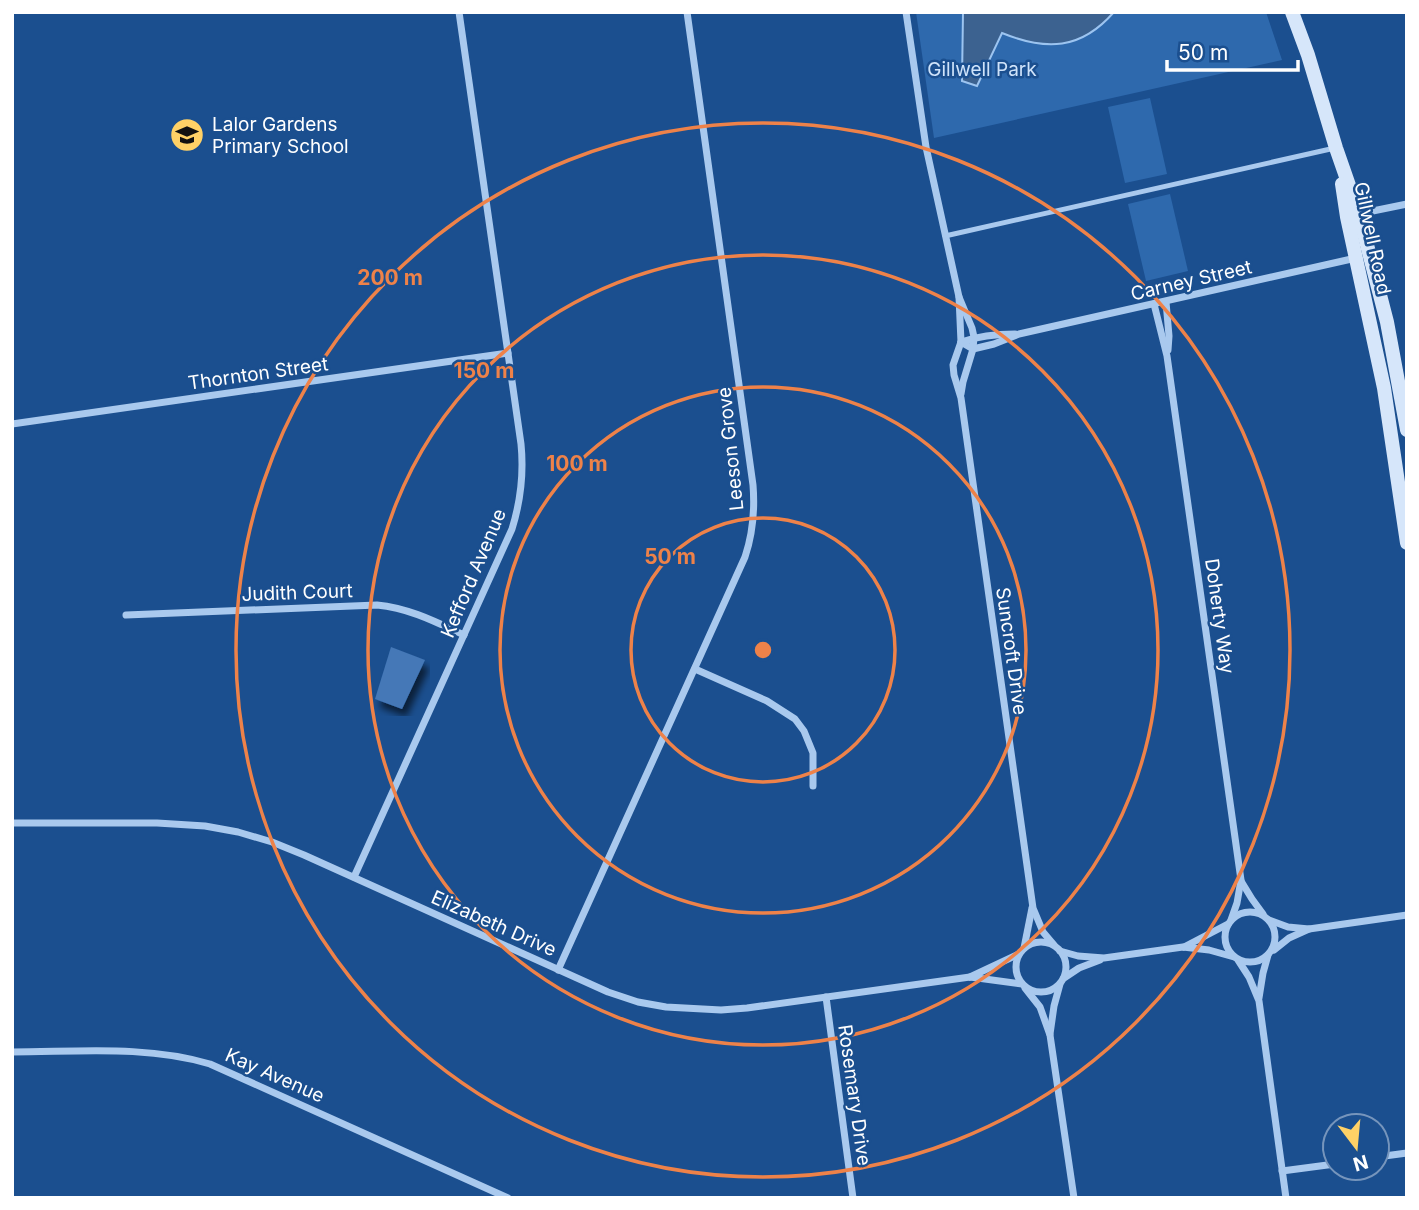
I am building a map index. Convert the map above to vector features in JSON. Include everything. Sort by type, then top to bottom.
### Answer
[{"type":"street","name":"Kefford Avenue","points":[[354,877],[512,528],[520,500],[523,462],[460,12]]},
{"type":"street","name":"Leeson Grove","points":[[558,970],[746,557],[751,539],[753,485],[687,12]]},
{"type":"street","name":"Suncroft Drive","points":[[906,12],[926,147],[959,297],[974,337],[961,398]]},
{"type":"street","name":"Gillwell Road","points":[[1292,12],[1336,148],[1363,256],[1407,543]]},
{"type":"street","points":[[1353,215],[1407,204]]},
{"type":"street","name":"Gillwell Road","points":[[1363,256],[1387,322],[1406,422]]},
{"type":"street","name":"Carney Street","points":[[973,349],[1019,334],[1363,256]]},
{"type":"street","name":"Suncroft Drive","points":[[959,297],[961,342],[953,365],[954,375],[961,398],[1032,908],[1043,932],[1057,948]]},
{"type":"street","name":"Doherty Way","points":[[1166,302],[1169,336],[1167,356]]},
{"type":"street","name":"Doherty Way","points":[[1153,304],[1167,356],[1241,880],[1237,903],[1229,922]]},
{"type":"street","name":"Carney Street","points":[[961,342],[992,334],[1019,334]]},
{"type":"street","points":[[961,342],[973,349]]},
{"type":"street","name":"Thornton Street","points":[[12,424],[508,353]]},
{"type":"street","points":[[1390,422],[1406,422]]},
{"type":"street","name":"Judith Court","points":[[126,615],[377,605],[414,613],[464,635]]},
{"type":"street","points":[[695,669],[767,701],[795,719],[804,731],[813,753],[813,786]]},
{"type":"street","name":"Elizabeth Drive","points":[[12,823],[157,823],[205,826],[238,832],[272,842],[354,877],[608,992],[648,1004],[721,1010],[970,977],[1023,986]]},
{"type":"street","name":"Doherty Way","points":[[1241,880],[1267,918]]},
{"type":"street","name":"Suncroft Drive","points":[[1021,951],[1032,908]]},
{"type":"street","points":[[1183,947],[1229,922],[1238,914],[1247,912],[1257,913],[1288,927],[1310,929],[1407,915]]},
{"type":"street","points":[[1259,1001],[1263,973],[1274,946],[1275,932],[1267,918]]},
{"type":"street","points":[[1229,922],[1224,938],[1225,945],[1249,977],[1259,1001],[1286,1198]]},
{"type":"street","points":[[1074,1198],[1050,1035],[1040,1007],[1017,977],[1016,961],[1021,951],[1038,942],[1078,956],[1104,958],[1183,947],[1209,950],[1254,962],[1262,960],[1289,938],[1310,929]]},
{"type":"street","points":[[1050,1035],[1054,1006],[1066,964],[1057,948]]},
{"type":"street","name":"Elizabeth Drive","points":[[970,977],[1021,951]]},
{"type":"street","points":[[1023,986],[1040,993],[1055,988],[1079,968],[1104,958]]},
{"type":"street","name":"Rosemary Drive","points":[[826,997],[853,1198]]},
{"type":"street","name":"Kay Avenue","points":[[12,1052],[143,1052],[199,1061],[236,1074],[508,1198]]},
{"type":"street","points":[[1282,1171],[1321,1166]]},
{"type":"lane","points":[[945,236],[1336,148]]},
{"type":"green space","name":"Gillwell Park","points":[[916,12],[1266,12],[1282,60],[934,138]]},
{"type":"green space","points":[[1150,98],[1167,174],[1125,183],[1108,107]]},
{"type":"green space","points":[[1170,194],[1188,271],[1146,281],[1128,204]]},
{"type":"shaded area","points":[[963,12],[1114,12],[1089,34],[1062,44],[1033,43],[1002,33],[977,86],[962,81]]},
{"type":"building","points":[[391,647],[425,660],[402,709],[375,699]]},
{"type":"place","name":"Lalor Gardens Primary School","points":[[187,135]]}]
